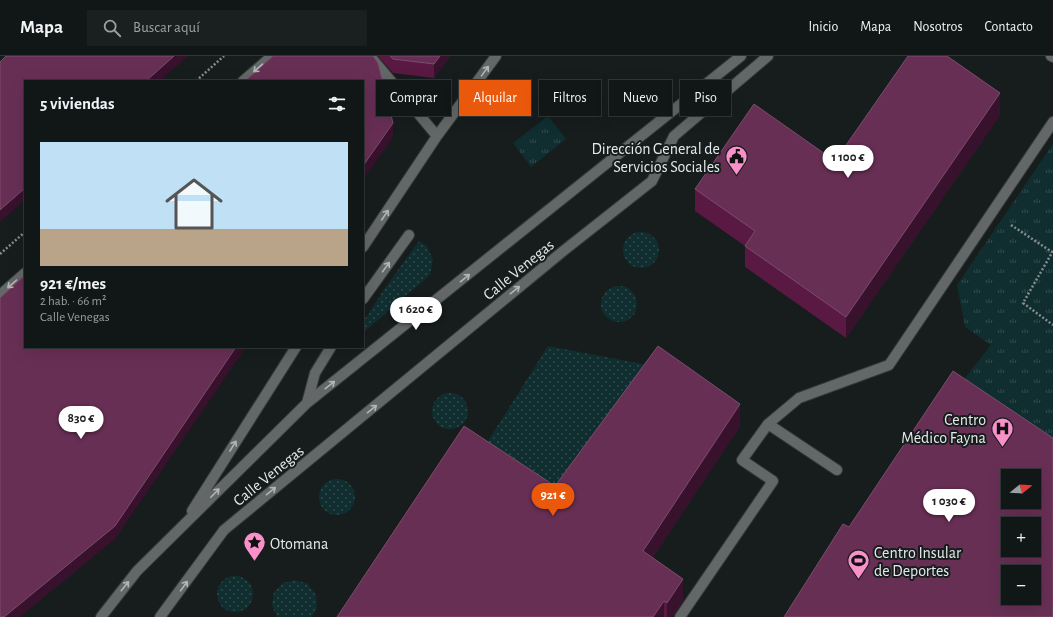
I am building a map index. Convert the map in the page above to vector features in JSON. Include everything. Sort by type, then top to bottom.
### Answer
[{"type":"street","points":[[244,80],[272,56]]},
{"type":"street","points":[[370,56],[437,136]]},
{"type":"street","points":[[364,246],[437,136],[496,56]]},
{"type":"street","name":"Calle Venegas","points":[[100,617],[137,571],[307,403],[741,56]]},
{"type":"street","name":"Calle Venegas","points":[[160,617],[224,530],[562,252],[652,181],[674,136],[768,56]]},
{"type":"street","points":[[680,617],[773,481],[742,460],[768,424],[799,398],[888,365],[1053,122]]},
{"type":"street","points":[[364,298],[409,235]]},
{"type":"street","points":[[0,295],[24,274]]},
{"type":"street","name":"Calle Venegas","points":[[182,526],[295,348]]},
{"type":"street","points":[[307,403],[315,373],[330,348]]},
{"type":"street","points":[[768,424],[837,470]]},
{"type":"path","points":[[197,80],[224,56]]},
{"type":"path","points":[[992,212],[1052,251],[1023,303],[1053,325]]},
{"type":"path","points":[[0,254],[24,233]]},
{"type":"green space","points":[[548,116],[566,139],[531,167],[513,143]]},
{"type":"green space","points":[[1053,144],[1053,460],[953,393],[991,345],[965,327],[957,285]]},
{"type":"green space","points":[[641,232],[654,237],[659,250],[654,263],[641,268],[628,263],[623,250],[628,237]]},
{"type":"green space","points":[[419,241],[427,246],[433,260],[430,275],[364,332],[364,320]]},
{"type":"green space","points":[[619,286],[632,291],[637,304],[632,317],[619,322],[606,317],[601,304],[606,291]]},
{"type":"green space","points":[[548,346],[658,367],[555,507],[478,457]]},
{"type":"green space","points":[[450,393],[463,398],[468,411],[463,424],[450,429],[437,424],[432,411],[437,398]]},
{"type":"green space","points":[[337,479],[350,484],[355,497],[350,510],[337,515],[324,510],[319,497],[324,484]]},
{"type":"green space","points":[[235,576],[248,581],[253,594],[248,607],[235,612],[222,607],[217,594],[222,581]]},
{"type":"green space","points":[[296,580],[308,584],[316,595],[317,608],[312,617],[277,617],[272,605],[274,592],[283,583]]},
{"type":"building","points":[[6,56],[174,56],[147,80],[24,80],[24,189],[0,210],[0,62]]},
{"type":"building","points":[[273,56],[373,56],[378,63],[382,80],[376,80],[376,116],[391,116],[393,123],[364,165],[364,80],[246,80]]},
{"type":"building","points":[[390,56],[440,56],[434,64],[393,59]]},
{"type":"building","points":[[908,56],[947,56],[1000,93],[846,317],[745,246],[755,231],[695,189],[754,104],[835,161]]},
{"type":"building","points":[[24,276],[24,348],[235,348],[115,526],[4,617],[0,617],[0,298]]},
{"type":"building","points":[[658,346],[740,404],[643,551],[683,579],[667,603],[664,601],[653,617],[337,617],[464,426],[555,486]]},
{"type":"building","points":[[953,371],[1053,438],[1053,617],[784,617],[843,524],[849,527]]},
{"type":"place","name":"Dirección General de Servicios Sociales","points":[[736,176]]},
{"type":"place","name":"Centro Médico Fayna","points":[[1002,448]]},
{"type":"place","name":"Otomana","points":[[255,562]]},
{"type":"place","name":"Centro Insular de Deportes","points":[[858,580]]}]
